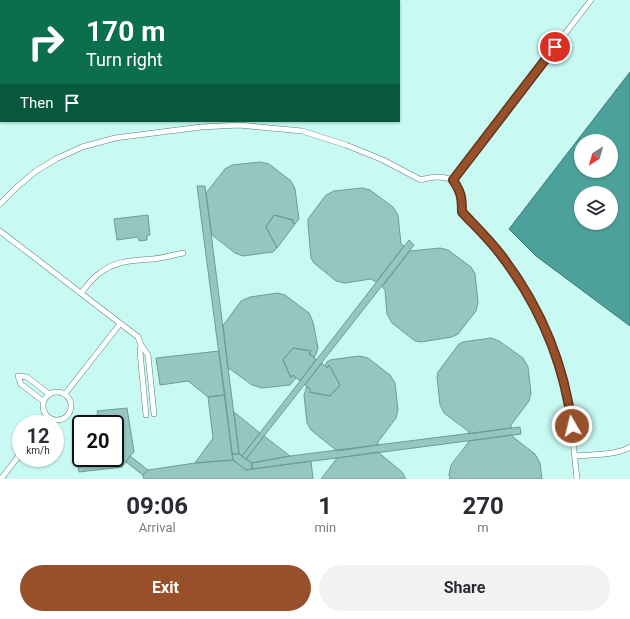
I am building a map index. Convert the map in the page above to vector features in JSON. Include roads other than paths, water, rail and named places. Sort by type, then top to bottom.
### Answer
[{"type":"lane","points":[[453,180],[591,0]]},
{"type":"lane","points":[[0,204],[36,171],[56,158],[82,147],[115,138],[201,127],[239,125],[302,131],[346,145],[383,160],[421,180],[430,177],[443,177],[453,180],[460,190],[462,212],[500,254],[526,290],[545,328],[559,365],[570,412],[577,479]]},
{"type":"lane","points":[[0,231],[138,337],[141,345],[148,355],[154,414]]},
{"type":"lane","points":[[81,293],[93,278],[101,271],[115,264],[128,260],[153,259],[183,254]]},
{"type":"lane","points":[[65,394],[120,324]]},
{"type":"lane","points":[[141,345],[140,352],[146,415]]},
{"type":"lane","points":[[43,401],[22,384],[18,376],[27,377],[49,394]]},
{"type":"lane","points":[[46,415],[42,405],[43,401],[49,394],[57,392],[65,394],[70,400],[70,413],[64,418]]},
{"type":"lane","points":[[575,456],[596,455],[621,451],[630,447]]},
{"type":"lane","points":[[1,479],[12,465]]},
{"type":"water","points":[[630,72],[630,326],[536,256],[509,229],[574,145],[574,178],[618,178],[618,134],[582,134]]}]
